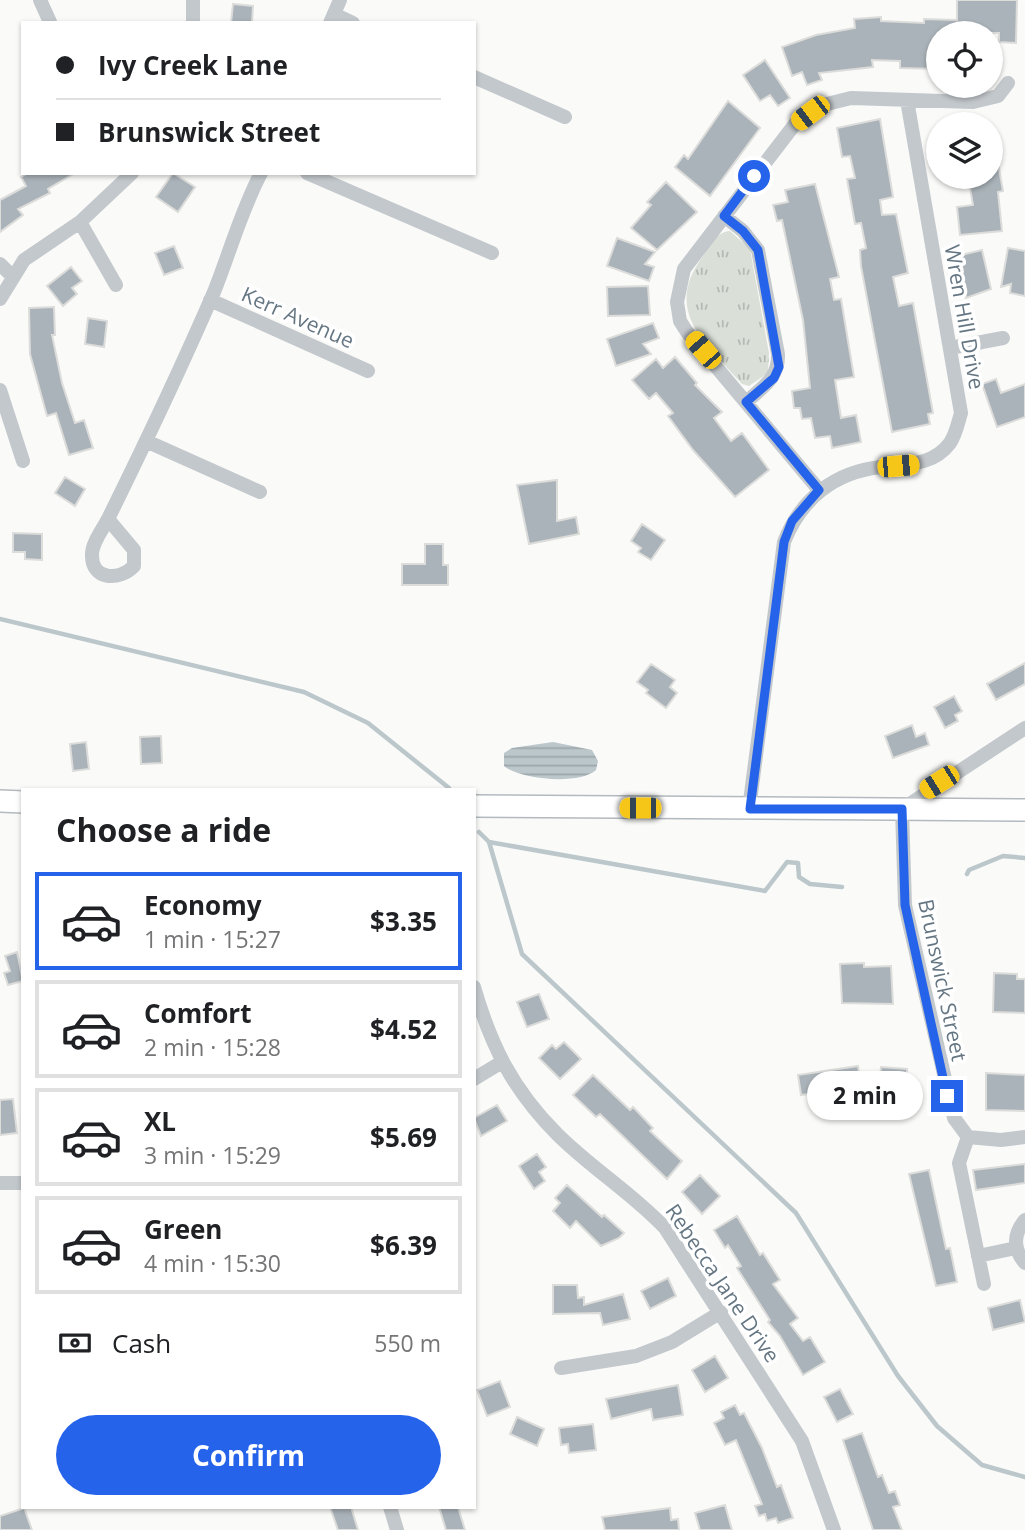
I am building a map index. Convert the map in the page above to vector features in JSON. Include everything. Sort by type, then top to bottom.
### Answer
[{"type":"main road","points":[[0,801],[21,802]]},
{"type":"main road","points":[[476,806],[1025,810]]},
{"type":"street","points":[[40,0],[50,21]]},
{"type":"street","points":[[193,0],[193,21]]},
{"type":"street","points":[[332,19],[341,0]]},
{"type":"street","points":[[476,78],[565,117]]},
{"type":"street","points":[[819,490],[687,332],[677,302],[684,270],[795,124],[810,113],[851,98],[973,102],[998,96],[1008,83]]},
{"type":"street","name":"Wren Hill Drive","points":[[750,809],[784,542],[792,521],[819,490],[850,473],[920,464],[949,444],[961,413],[907,100]]},
{"type":"street","points":[[0,299],[24,260],[80,222],[130,175]]},
{"type":"street","name":"Kerr Avenue","points":[[108,519],[210,300],[232,249],[246,203],[260,175]]},
{"type":"street","points":[[312,175],[492,253]]},
{"type":"street","points":[[724,216],[743,231],[758,250],[778,354],[779,367],[774,378],[746,402]]},
{"type":"street","points":[[80,222],[116,285]]},
{"type":"street","points":[[0,264],[12,276]]},
{"type":"street","name":"Kerr Avenue","points":[[210,300],[368,371]]},
{"type":"street","points":[[950,348],[1003,338]]},
{"type":"street","points":[[0,390],[23,461]]},
{"type":"street","points":[[146,441],[260,492]]},
{"type":"street","points":[[902,809],[1025,728]]},
{"type":"street","name":"Brunswick Street","points":[[902,809],[901,866],[912,949],[950,1108],[968,1137]]},
{"type":"street","name":"Rebecca Jane Drive","points":[[476,994],[488,1036],[524,1097],[558,1135],[641,1203],[665,1228],[802,1441],[834,1530]]},
{"type":"street","points":[[476,1078],[502,1062]]},
{"type":"street","points":[[984,1284],[959,1163],[968,1137],[1001,1140],[1025,1137]]},
{"type":"street","points":[[0,1183],[21,1183]]},
{"type":"street","points":[[1025,1220],[1017,1231],[1016,1248],[1025,1263]]},
{"type":"street","points":[[978,1256],[1016,1248]]},
{"type":"street","points":[[561,1368],[636,1356],[672,1342],[720,1312]]},
{"type":"street","points":[[391,1509],[397,1530]]},
{"type":"green space","points":[[730,231],[750,249],[769,353],[768,373],[749,386],[742,384],[715,355],[694,326],[688,310],[687,294],[691,276],[714,240]]},
{"type":"shaded area","points":[[553,742],[592,750],[598,761],[596,770],[577,778],[550,779],[523,775],[504,766],[504,753],[512,748]]},
{"type":"building","points":[[957,0],[1017,0],[1016,43],[1003,42],[1003,21],[926,21],[926,69],[900,68],[900,61],[872,60],[873,67],[819,73],[822,80],[807,85],[802,72],[792,76],[782,47],[816,35],[855,28],[854,19],[881,17],[881,21],[924,23],[924,19],[957,20]]},
{"type":"building","points":[[233,4],[253,6],[252,21],[231,21]]},
{"type":"building","points":[[765,60],[790,98],[778,106],[770,95],[760,101],[743,75]]},
{"type":"building","points":[[728,101],[760,128],[710,196],[675,167],[684,155],[688,159]]},
{"type":"building","points":[[880,119],[893,197],[880,200],[882,215],[896,214],[908,273],[893,277],[899,306],[913,303],[933,413],[928,414],[930,424],[892,432],[861,266],[860,250],[866,248],[861,223],[855,224],[847,179],[855,178],[850,156],[842,157],[837,128]]},
{"type":"building","points":[[72,175],[48,189],[50,193],[18,209],[23,215],[0,232],[0,200],[26,186],[21,177]]},
{"type":"building","points":[[172,175],[195,187],[178,212],[156,197]]},
{"type":"building","points":[[666,182],[697,212],[657,250],[631,228],[651,205],[647,202]]},
{"type":"building","points":[[815,184],[839,277],[830,279],[834,300],[841,299],[854,377],[835,380],[841,418],[856,415],[861,442],[832,448],[830,436],[815,438],[811,418],[802,419],[800,408],[794,408],[792,391],[810,388],[803,320],[782,220],[777,221],[773,205],[788,202],[785,190]]},
{"type":"building","points":[[970,189],[1003,189],[998,192],[1002,231],[960,235],[957,207],[973,205]]},
{"type":"building","points":[[617,238],[655,252],[645,264],[654,267],[649,281],[607,266]]},
{"type":"building","points":[[174,246],[183,268],[164,275],[155,253]]},
{"type":"building","points":[[1008,248],[1025,251],[1025,296],[1010,293],[1011,284],[1001,287]]},
{"type":"building","points":[[982,250],[991,289],[966,298],[957,256]]},
{"type":"building","points":[[71,267],[82,281],[72,288],[77,294],[63,306],[47,286]]},
{"type":"building","points":[[648,286],[650,315],[608,316],[607,287]]},
{"type":"building","points":[[54,307],[55,335],[52,335],[62,383],[75,423],[84,420],[93,448],[69,455],[56,413],[47,416],[30,354],[29,308]]},
{"type":"building","points":[[88,318],[107,321],[104,347],[85,344]]},
{"type":"building","points":[[653,323],[659,338],[643,344],[651,354],[616,366],[607,339]]},
{"type":"building","points":[[675,357],[697,383],[695,385],[722,412],[714,418],[731,441],[742,433],[769,470],[735,497],[693,450],[668,416],[673,413],[656,393],[649,399],[632,380],[656,359],[663,368]]},
{"type":"building","points":[[996,379],[1001,393],[1025,384],[1025,417],[997,427],[982,384]]},
{"type":"building","points":[[65,477],[85,489],[75,506],[55,493]]},
{"type":"building","points":[[557,480],[557,521],[576,517],[579,534],[529,544],[517,485]]},
{"type":"building","points":[[642,524],[665,540],[651,560],[638,552],[641,548],[631,541]]},
{"type":"building","points":[[13,533],[42,534],[42,560],[25,559],[25,552],[13,552]]},
{"type":"building","points":[[425,544],[443,544],[443,565],[448,565],[448,585],[402,585],[402,564],[425,564]]},
{"type":"building","points":[[1025,663],[1025,684],[996,700],[987,684]]},
{"type":"building","points":[[651,664],[675,680],[670,687],[677,693],[666,708],[646,693],[648,690],[637,682]]},
{"type":"building","points":[[954,696],[962,711],[955,715],[958,721],[945,728],[934,707]]},
{"type":"building","points":[[912,725],[916,737],[925,733],[929,745],[893,758],[885,736]]},
{"type":"building","points":[[161,736],[162,763],[141,764],[140,737]]},
{"type":"building","points":[[86,742],[89,769],[73,771],[70,744]]},
{"type":"building","points":[[17,952],[21,982],[8,985],[4,973],[10,971],[5,956]]},
{"type":"building","points":[[864,963],[864,967],[891,966],[893,1004],[842,1003],[840,964]]},
{"type":"building","points":[[994,973],[1017,974],[1017,979],[1025,979],[1025,1013],[993,1012]]},
{"type":"building","points":[[539,994],[549,1019],[527,1027],[517,1002]]},
{"type":"building","points":[[564,1042],[581,1059],[560,1079],[539,1058],[552,1045],[556,1049]]},
{"type":"building","points":[[858,1066],[861,1086],[801,1095],[798,1075]]},
{"type":"building","points":[[881,1067],[907,1069],[906,1090],[879,1089]]},
{"type":"building","points":[[986,1073],[1025,1075],[1025,1111],[986,1110]]},
{"type":"building","points":[[593,1075],[630,1110],[633,1107],[653,1128],[650,1131],[682,1161],[667,1179],[600,1114],[596,1117],[573,1095]]},
{"type":"building","points":[[13,1099],[17,1133],[0,1135],[0,1100]]},
{"type":"building","points":[[497,1105],[507,1121],[481,1136],[476,1117]]},
{"type":"building","points":[[537,1154],[546,1167],[539,1172],[545,1181],[534,1189],[519,1166]]},
{"type":"building","points":[[1025,1164],[1025,1183],[976,1190],[973,1170]]},
{"type":"building","points":[[929,1170],[946,1249],[950,1248],[957,1282],[936,1286],[909,1174]]},
{"type":"building","points":[[700,1175],[720,1196],[702,1214],[682,1192]]},
{"type":"building","points":[[567,1185],[624,1233],[601,1246],[576,1221],[570,1228],[553,1211],[560,1203],[555,1198]]},
{"type":"building","points":[[737,1216],[760,1255],[763,1253],[780,1280],[773,1284],[798,1318],[790,1324],[803,1341],[810,1337],[825,1362],[803,1375],[737,1268],[741,1266],[728,1245],[725,1248],[714,1230]]},
{"type":"building","points":[[668,1278],[676,1296],[650,1309],[641,1291]]},
{"type":"building","points":[[553,1285],[577,1285],[578,1298],[584,1297],[584,1305],[623,1294],[630,1319],[603,1325],[600,1313],[553,1314]]},
{"type":"building","points":[[1020,1300],[1025,1322],[993,1330],[988,1308]]},
{"type":"building","points":[[715,1356],[728,1378],[705,1392],[692,1370]]},
{"type":"building","points":[[500,1381],[510,1407],[487,1416],[477,1390]]},
{"type":"building","points":[[678,1385],[683,1415],[653,1420],[651,1409],[611,1419],[606,1399]]},
{"type":"building","points":[[840,1389],[853,1414],[837,1422],[824,1397]]},
{"type":"building","points":[[735,1405],[740,1415],[744,1413],[762,1448],[777,1487],[781,1485],[793,1518],[778,1523],[776,1518],[767,1521],[765,1514],[759,1516],[755,1506],[762,1504],[736,1440],[725,1445],[714,1423],[724,1418],[721,1412]]},
{"type":"building","points":[[517,1417],[544,1429],[537,1446],[510,1434]]},
{"type":"building","points":[[593,1424],[596,1450],[569,1453],[568,1444],[561,1445],[559,1428]]},
{"type":"building","points":[[862,1433],[878,1477],[882,1475],[889,1493],[895,1491],[900,1505],[893,1507],[902,1530],[873,1530],[843,1440]]},
{"type":"building","points":[[725,1505],[732,1530],[700,1530],[695,1513]]},
{"type":"building","points":[[670,1508],[671,1520],[678,1519],[679,1530],[605,1530],[602,1517]]},
{"type":"building","points":[[24,1509],[32,1530],[0,1530],[0,1516]]},
{"type":"building","points":[[331,1509],[352,1509],[358,1530],[338,1530]]},
{"type":"building","points":[[440,1509],[459,1509],[465,1530],[446,1530]]},
{"type":"waterway","points":[[0,619],[304,692],[368,723],[449,788]]},
{"type":"waterway","points":[[479,832],[489,842],[522,954],[796,1213],[898,1376],[937,1426],[982,1465],[1025,1477]]},
{"type":"waterway","points":[[489,842],[765,891],[787,862],[798,863],[799,877],[810,884],[842,887]]},
{"type":"waterway","points":[[967,874],[969,870],[1003,856],[1025,858]]},
{"type":"route","points":[[754,176],[724,216],[743,231],[758,250],[779,367],[774,378],[746,402],[819,490],[792,521],[784,542],[750,809],[902,809],[901,866],[905,905],[912,949],[947,1096]]}]
